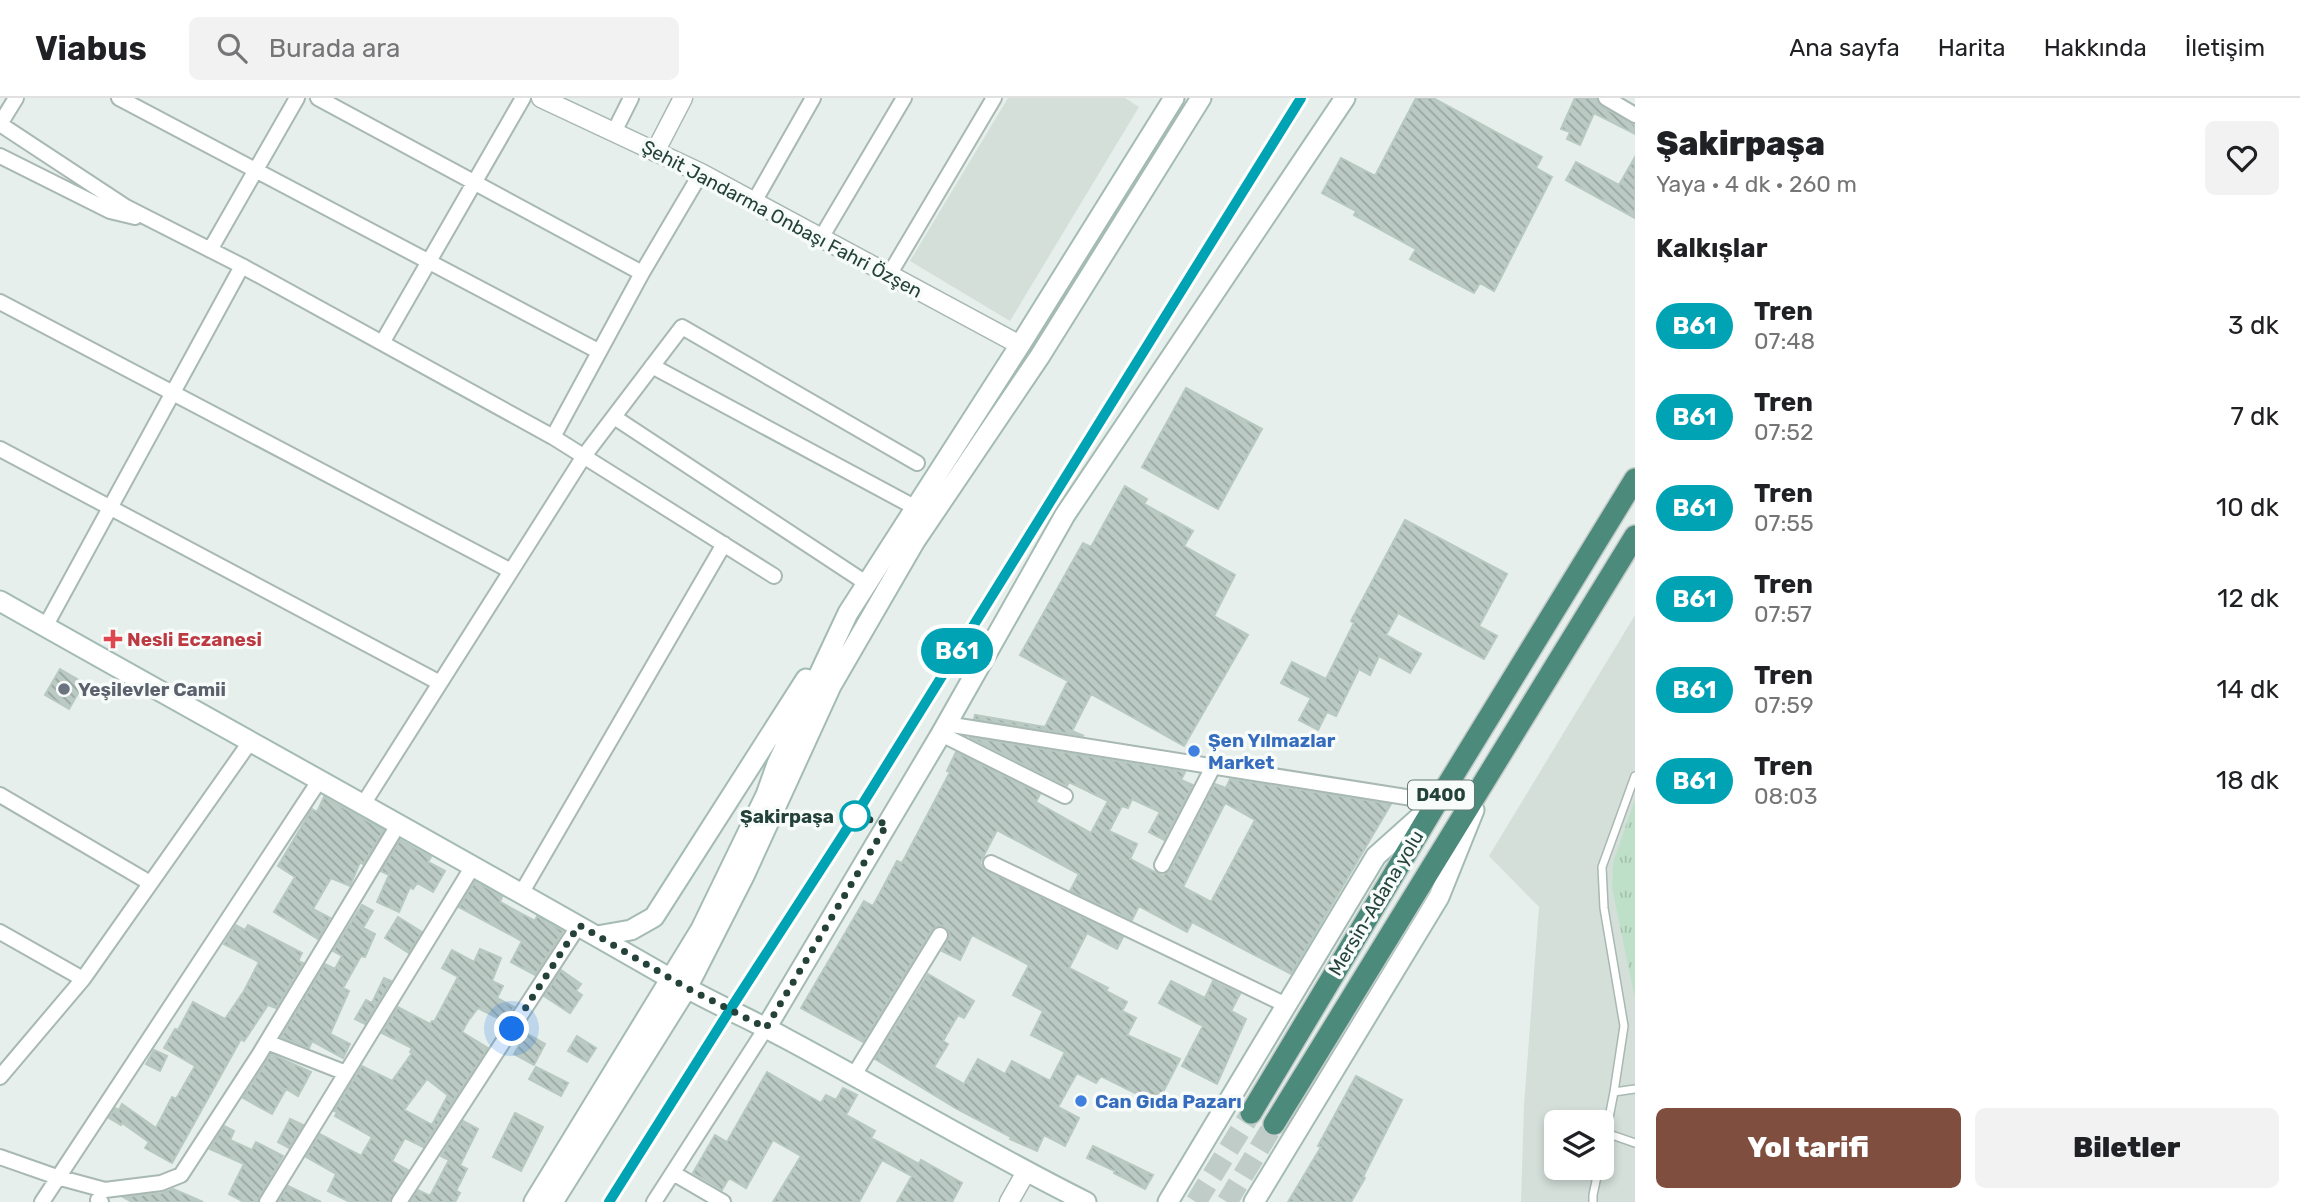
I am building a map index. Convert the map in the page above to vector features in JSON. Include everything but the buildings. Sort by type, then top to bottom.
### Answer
[{"type":"highway","name":"Mersin-Adana yolu","points":[[1251,1113],[1635,479]]},
{"type":"highway","name":"Mersin-Adana yolu","points":[[1274,1124],[1635,536]]},
{"type":"main road","points":[[553,1202],[744,876],[831,686],[915,541],[1040,356],[1201,98]]},
{"type":"main road","points":[[766,1028],[944,729],[1065,514],[1345,98]]},
{"type":"main road","points":[[597,936],[631,930],[654,917],[1020,345],[1168,100]]},
{"type":"main road","points":[[0,601],[362,806],[522,892],[679,983],[1086,1202]]},
{"type":"main road","points":[[534,1202],[679,983],[701,929],[848,613]]},
{"type":"main road","points":[[1254,1202],[1439,897],[1493,764]]},
{"type":"main road","points":[[1168,1202],[1376,856],[1437,802]]},
{"type":"street","points":[[16,98],[0,124],[126,207],[242,266],[553,437],[775,576]]},
{"type":"street","points":[[119,98],[598,351]]},
{"type":"street","points":[[209,250],[297,98]]},
{"type":"street","points":[[318,98],[642,272]]},
{"type":"street","points":[[382,343],[523,98]]},
{"type":"street","name":"Şehit Jandarma Onbaşı Fahri Özşen","points":[[541,98],[701,173],[1020,345]]},
{"type":"street","points":[[614,132],[631,98]]},
{"type":"street","points":[[655,152],[682,98]]},
{"type":"street","points":[[754,202],[813,98]]},
{"type":"street","points":[[821,238],[904,98]]},
{"type":"street","points":[[889,275],[994,98]]},
{"type":"street","points":[[1606,98],[1635,115]]},
{"type":"street","points":[[0,156],[110,211],[153,222]]},
{"type":"street","points":[[553,437],[642,272],[701,173]]},
{"type":"street","points":[[45,627],[242,266]]},
{"type":"street","points":[[0,302],[511,571]]},
{"type":"street","points":[[362,806],[584,456],[682,327],[917,463]]},
{"type":"street","points":[[652,366],[916,509]]},
{"type":"street","points":[[614,417],[866,583]]},
{"type":"street","points":[[0,449],[440,683]]},
{"type":"street","points":[[522,892],[724,544]]},
{"type":"street","points":[[944,729],[1213,766],[1437,802]]},
{"type":"street","points":[[944,729],[1065,796]]},
{"type":"street","points":[[1,1075],[83,979],[250,742]]},
{"type":"street","points":[[1162,865],[1213,766]]},
{"type":"street","points":[[42,1202],[319,782]]},
{"type":"street","points":[[0,795],[150,883]]},
{"type":"street","points":[[0,1157],[57,1177],[100,1199],[181,1175],[267,1042],[398,825]]},
{"type":"street","points":[[991,863],[1286,1005]]},
{"type":"street","points":[[267,1202],[474,866]]},
{"type":"street","points":[[400,1202],[579,925]]},
{"type":"street","points":[[0,932],[83,979]]},
{"type":"street","points":[[854,1075],[940,934]]},
{"type":"street","points":[[654,1202],[766,1028]]},
{"type":"street","points":[[267,1042],[346,1073]]},
{"type":"street","points":[[1009,1202],[1026,1172]]},
{"type":"street","points":[[673,1173],[723,1202]]},
{"type":"lane","points":[[1610,1110],[1624,1026],[1604,908],[1602,867],[1635,776]]},
{"type":"lane","points":[[1614,1092],[1635,1089]]},
{"type":"lane","points":[[1614,1136],[1635,1143]]},
{"type":"lane","points":[[1593,1202],[1596,1180]]},
{"type":"shaded area","points":[[1008,98],[1125,98],[1139,107],[1010,321],[910,261]]},
{"type":"shaded area","points":[[1635,615],[1635,1202],[1521,1202],[1524,1105],[1539,907],[1489,856]]},
{"type":"green space","points":[[1635,799],[1635,999],[1612,888],[1613,863]]},
{"type":"tunnel","points":[[1196,1202],[1251,1113]]},
{"type":"tunnel","points":[[1227,1202],[1274,1124]]},
{"type":"train","name":"B61","points":[[609,1202],[852,821],[1301,98]]},
{"type":"place","name":"Nesli Eczanesi","points":[[113,639]]},
{"type":"place","name":"Yeşilevler Camii","points":[[64,689]]},
{"type":"place","name":"Şen Yılmazlar Market","points":[[1194,751]]},
{"type":"place","name":"Şakirpaşa","points":[[855,816]]},
{"type":"place","name":"Can Gıda Pazarı","points":[[1081,1101]]},
{"type":"route","points":[[512,1029],[579,925],[687,988],[766,1028],[887,824],[855,816]]}]
